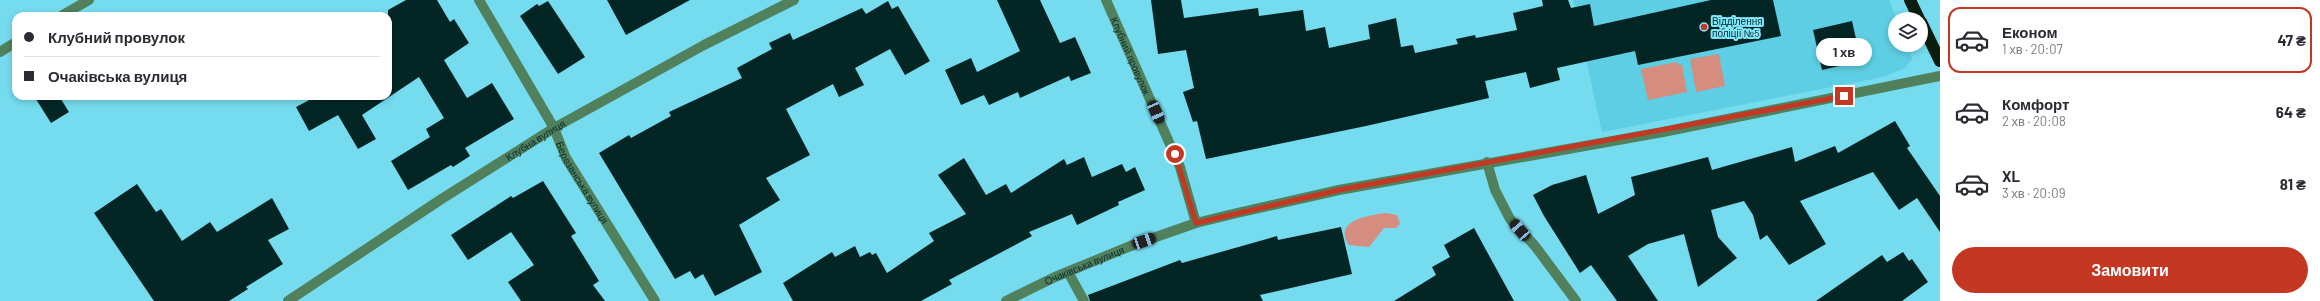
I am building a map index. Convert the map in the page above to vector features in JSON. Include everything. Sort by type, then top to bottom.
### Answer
[{"type":"highway","points":[[1910,0],[1916,12]]},
{"type":"highway","points":[[1928,36],[1940,60]]},
{"type":"street","points":[[68,12],[89,0]]},
{"type":"street","name":"Березанська вулиця","points":[[479,0],[554,128],[566,158],[655,301]]},
{"type":"street","name":"Клубна вулиця","points":[[288,301],[440,200],[554,128],[704,45],[794,0]]},
{"type":"street","name":"Клубний провулок","points":[[1106,0],[1180,167],[1196,223]]},
{"type":"street","points":[[0,52],[12,44]]},
{"type":"street","name":"Очаківська вулиця","points":[[1006,301],[1068,272],[1133,245],[1196,223],[1339,190],[1670,130],[1940,76]]},
{"type":"street","points":[[1487,162],[1495,190],[1510,219],[1535,246],[1576,301]]},
{"type":"street","points":[[1068,272],[1084,301]]},
{"type":"shaded area","points":[[1573,0],[1889,0],[1894,12],[1888,12],[1888,52],[1910,52],[1912,59],[1905,68],[1883,77],[1602,132]]},
{"type":"shaded area","points":[[1719,54],[1725,86],[1696,92],[1690,59]]},
{"type":"shaded area","points":[[1677,62],[1678,65],[1682,64],[1687,92],[1648,100],[1641,69]]},
{"type":"shaded area","points":[[1386,213],[1397,215],[1400,224],[1396,228],[1384,228],[1369,247],[1349,245],[1345,237],[1349,224],[1363,217]]},
{"type":"building","points":[[406,0],[437,0],[450,22],[454,19],[469,43],[444,60],[467,98],[492,83],[514,119],[465,148],[470,156],[453,167],[451,165],[408,190],[391,161],[430,137],[426,129],[444,118],[419,77],[392,95],[392,12],[388,12],[388,10]]},
{"type":"building","points":[[607,0],[690,0],[626,35]]},
{"type":"building","points":[[997,0],[1040,0],[1060,43],[1075,37],[1091,73],[1071,81],[1069,76],[1020,98],[1018,92],[989,105],[984,95],[961,105],[945,70],[971,58],[977,72],[1020,51]]},
{"type":"building","points":[[1151,0],[1181,0],[1184,18],[1258,8],[1259,16],[1303,10],[1306,31],[1325,27],[1329,48],[1370,39],[1368,25],[1396,18],[1401,47],[1413,45],[1415,53],[1458,44],[1456,39],[1475,35],[1476,38],[1517,30],[1513,13],[1543,6],[1542,0],[1568,0],[1571,8],[1590,4],[1594,26],[1711,0],[1773,0],[1781,36],[1638,65],[1635,51],[1557,68],[1560,80],[1530,88],[1526,72],[1485,81],[1489,98],[1366,126],[1206,159],[1197,121],[1193,122],[1183,92],[1194,88],[1186,50],[1158,54]]},
{"type":"building","points":[[548,1],[585,57],[558,74],[520,16],[537,4],[539,6]]},
{"type":"building","points":[[888,1],[892,9],[898,6],[930,61],[905,75],[890,49],[855,68],[864,85],[839,97],[833,84],[786,109],[810,155],[766,178],[780,200],[739,225],[762,272],[715,296],[703,274],[695,279],[690,271],[675,279],[599,153],[629,135],[631,138],[671,116],[669,112],[742,78],[737,68],[772,49],[769,43],[790,33],[793,40],[862,8],[866,14]]},
{"type":"building","points":[[1852,21],[1861,61],[1822,70],[1813,30]]},
{"type":"building","points":[[37,100],[62,100],[69,112],[51,123]]},
{"type":"building","points":[[309,100],[384,100],[362,115],[376,139],[358,149],[338,115],[309,131],[296,107]]},
{"type":"building","points":[[1895,121],[1910,146],[1907,148],[1940,196],[1940,232],[1917,198],[1899,210],[1873,172],[1800,201],[1826,244],[1789,265],[1767,235],[1760,240],[1753,215],[1744,201],[1711,210],[1718,237],[1737,258],[1698,287],[1684,234],[1648,244],[1628,256],[1658,301],[1617,301],[1591,265],[1580,273],[1544,216],[1533,195],[1552,185],[1586,175],[1598,214],[1635,195],[1631,177],[1708,157],[1712,170],[1792,147],[1795,162],[1835,146],[1838,153]]},
{"type":"building","points":[[1084,157],[1092,177],[1122,164],[1126,172],[1135,167],[1145,190],[1118,202],[1119,205],[1077,225],[1072,214],[1029,232],[1032,236],[949,280],[952,284],[921,301],[793,301],[783,283],[832,252],[835,257],[855,246],[860,257],[870,252],[872,255],[876,253],[887,273],[934,241],[929,233],[966,214],[938,175],[964,158],[986,195],[1006,184],[1011,193],[1064,159],[1067,165]]},
{"type":"building","points":[[543,181],[576,233],[571,236],[599,281],[593,285],[605,301],[521,301],[508,282],[534,265],[511,232],[468,260],[451,235],[511,196],[513,198]]},
{"type":"building","points":[[137,184],[156,212],[161,209],[182,241],[210,222],[217,232],[272,198],[289,229],[268,240],[283,264],[246,287],[248,289],[229,301],[154,301],[94,213]]},
{"type":"building","points":[[1341,227],[1352,274],[1260,295],[1263,301],[1090,301],[1088,295],[1180,260],[1182,263],[1277,236],[1278,240]]},
{"type":"building","points":[[1474,228],[1514,301],[1394,301],[1436,275],[1432,267],[1450,257],[1444,245]]},
{"type":"building","points":[[1903,252],[1909,261],[1912,259],[1928,282],[1902,301],[1816,301],[1882,255],[1887,262]]},
{"type":"place","name":"Відділення поліції №5","points":[[1704,27]]},
{"type":"route","points":[[1175,154],[1196,223],[1339,190],[1487,162],[1663,132],[1844,96]]}]
